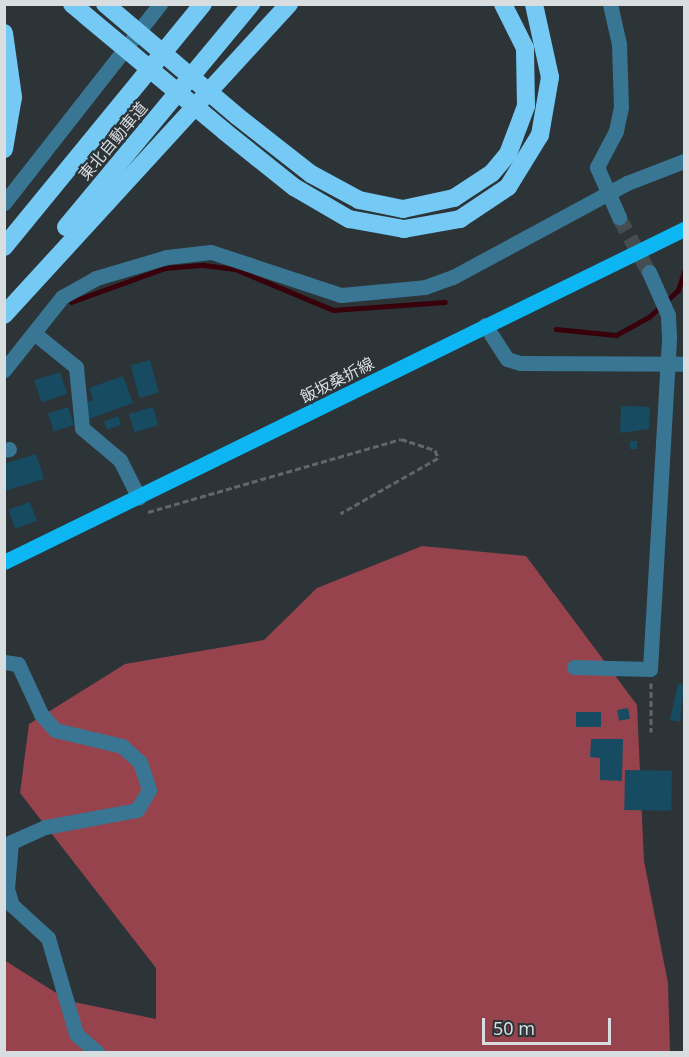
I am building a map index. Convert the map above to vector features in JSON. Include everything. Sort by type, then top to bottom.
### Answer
[{"type":"highway","points":[[105,4],[237,116],[311,174],[359,200],[403,209],[454,198],[492,173],[507,154],[526,106],[525,48],[503,4]]},
{"type":"highway","name":"東北自動車道","points":[[4,248],[203,4]]},
{"type":"highway","name":"東北自動車道","points":[[4,301],[251,4]]},
{"type":"highway","points":[[4,315],[289,4]]},
{"type":"highway","points":[[79,10],[294,187],[349,219],[404,229],[460,219],[508,187],[540,135],[550,77],[534,4]]},
{"type":"highway","points":[[4,33],[13,97],[4,149]]},
{"type":"main road","name":"飯坂桑折線","points":[[4,562],[142,505],[485,326],[684,229]]},
{"type":"street","points":[[4,203],[160,4]]},
{"type":"street","points":[[610,4],[621,76],[616,130],[597,167],[619,217]]},
{"type":"street","points":[[4,370],[77,285],[188,254],[232,256],[341,295],[425,287],[608,195],[684,161]]},
{"type":"street","points":[[574,667],[650,669],[668,315],[649,272]]},
{"type":"street","points":[[485,326],[507,359],[519,363],[665,367],[684,364]]},
{"type":"street","points":[[34,333],[76,367],[82,429],[120,460],[142,505]]},
{"type":"street","points":[[4,662],[18,664],[41,714],[55,730],[122,746],[140,762],[149,790],[137,810],[45,827],[11,842],[7,889],[12,905],[48,938],[76,1034],[97,1053]]},
{"type":"path","points":[[142,505],[401,440],[435,450],[438,458],[341,513]]},
{"type":"path","points":[[650,669],[651,732]]},
{"type":"shaded area","points":[[422,546],[526,556],[637,705],[644,861],[668,983],[670,1052],[5,1052],[4,960],[69,1001],[156,1019],[156,968],[20,793],[29,724],[125,664],[264,640],[317,588]]},
{"type":"building","points":[[150,360],[159,393],[139,398],[131,365]]},
{"type":"building","points":[[60,372],[67,394],[41,402],[34,380]]},
{"type":"building","points":[[123,376],[133,403],[89,419],[83,404],[93,400],[89,388]]},
{"type":"building","points":[[621,406],[650,407],[649,429],[620,433]]},
{"type":"building","points":[[68,407],[74,425],[54,432],[48,413]]},
{"type":"building","points":[[153,407],[158,425],[134,432],[129,414]]},
{"type":"building","points":[[118,416],[121,424],[107,430],[104,421]]},
{"type":"building","points":[[630,441],[637,441],[637,449],[630,449]]},
{"type":"building","points":[[36,454],[44,479],[4,491],[4,464]]},
{"type":"building","points":[[30,502],[37,521],[15,529],[8,510]]},
{"type":"building","points":[[678,684],[684,685],[680,722],[670,720]]},
{"type":"building","points":[[628,708],[630,719],[619,721],[617,710]]},
{"type":"building","points":[[576,712],[601,712],[601,727],[576,727]]},
{"type":"building","points":[[591,739],[623,739],[622,781],[600,780],[600,758],[590,757]]},
{"type":"building","points":[[625,770],[672,771],[671,811],[624,810]]},
{"type":"waterway","points":[[71,302],[165,268],[203,265],[235,269],[333,310],[445,302]]},
{"type":"waterway","points":[[556,329],[616,335],[649,317],[678,290],[684,271]]},
{"type":"tunnel","points":[[619,217],[649,272]]}]
